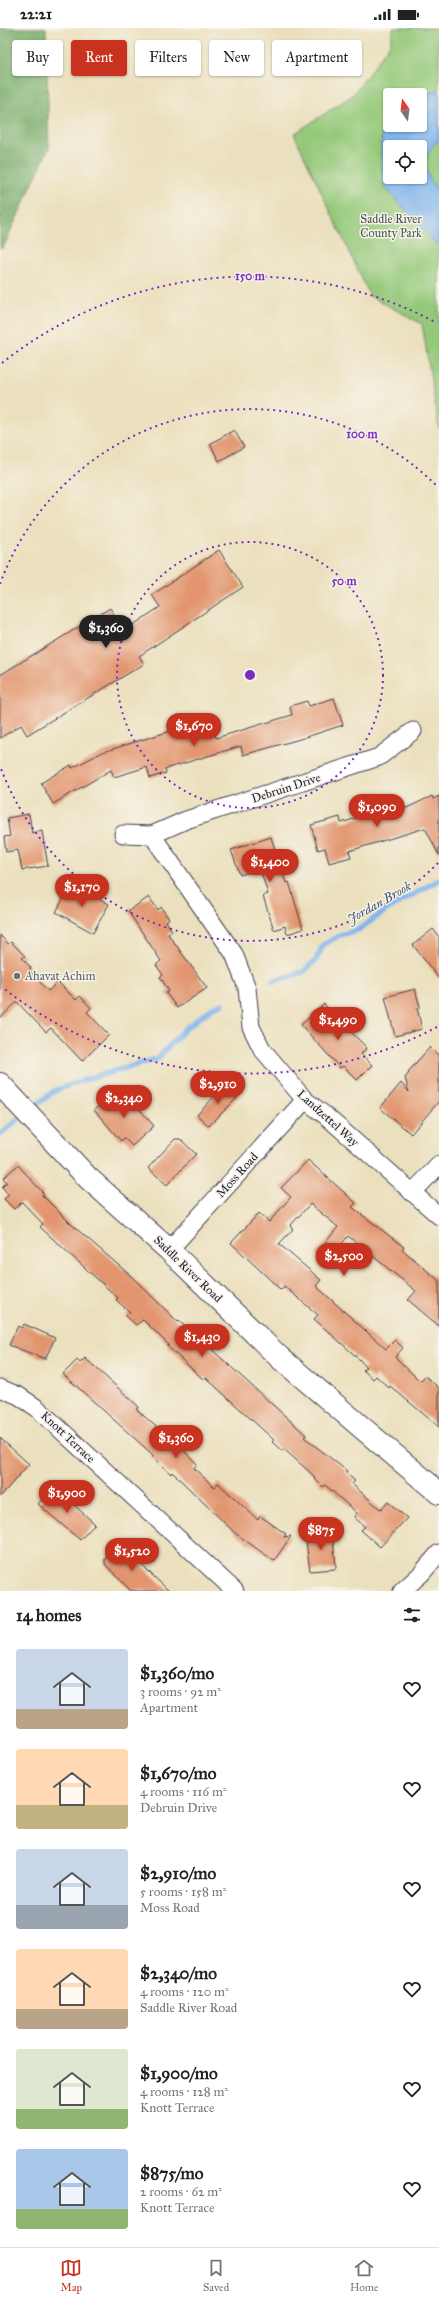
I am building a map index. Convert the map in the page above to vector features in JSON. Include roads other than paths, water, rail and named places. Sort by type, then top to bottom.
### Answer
[{"type":"main road","name":"Saddle River Road","points":[[0,1084],[88,1178],[169,1250],[280,1358],[439,1493]]},
{"type":"street","name":"Debruin Drive","points":[[152,835],[186,820],[379,757],[413,731]]},
{"type":"street","points":[[124,834],[152,835]]},
{"type":"street","name":"Landzettel Way","points":[[152,835],[234,954],[247,988],[251,1028],[262,1049],[305,1100],[326,1116],[439,1216]]},
{"type":"street","name":"Moss Road","points":[[169,1250],[305,1100]]},
{"type":"street","points":[[412,1192],[439,1165]]},
{"type":"street","name":"Knott Terrace","points":[[0,1388],[19,1396],[37,1408],[235,1591]]},
{"type":"street","points":[[402,1591],[421,1574],[439,1553]]},
{"type":"water","points":[[439,90],[439,140],[429,151],[427,158],[427,140],[383,140],[383,176],[381,156],[383,121],[383,132],[427,132],[427,94]]},
{"type":"water","points":[[427,172],[430,179],[439,191],[439,247],[384,184],[427,184]]},
{"type":"waterway","name":"Jordan Brook","points":[[273,981],[303,972],[316,960],[323,945],[340,935],[358,930],[388,909],[439,880]]},
{"type":"waterway","name":"Jordan Brook","points":[[30,1110],[54,1091],[83,1080],[157,1059],[186,1028],[214,1007],[222,1004]]},
{"type":"waterway","name":"Jordan Brook","points":[[0,1134],[23,1115]]},
{"type":"place","name":"Ahavat Achim","points":[[17,976]]},
{"type":"park label","name":"Saddle River County Park","points":[[391,226]]}]
